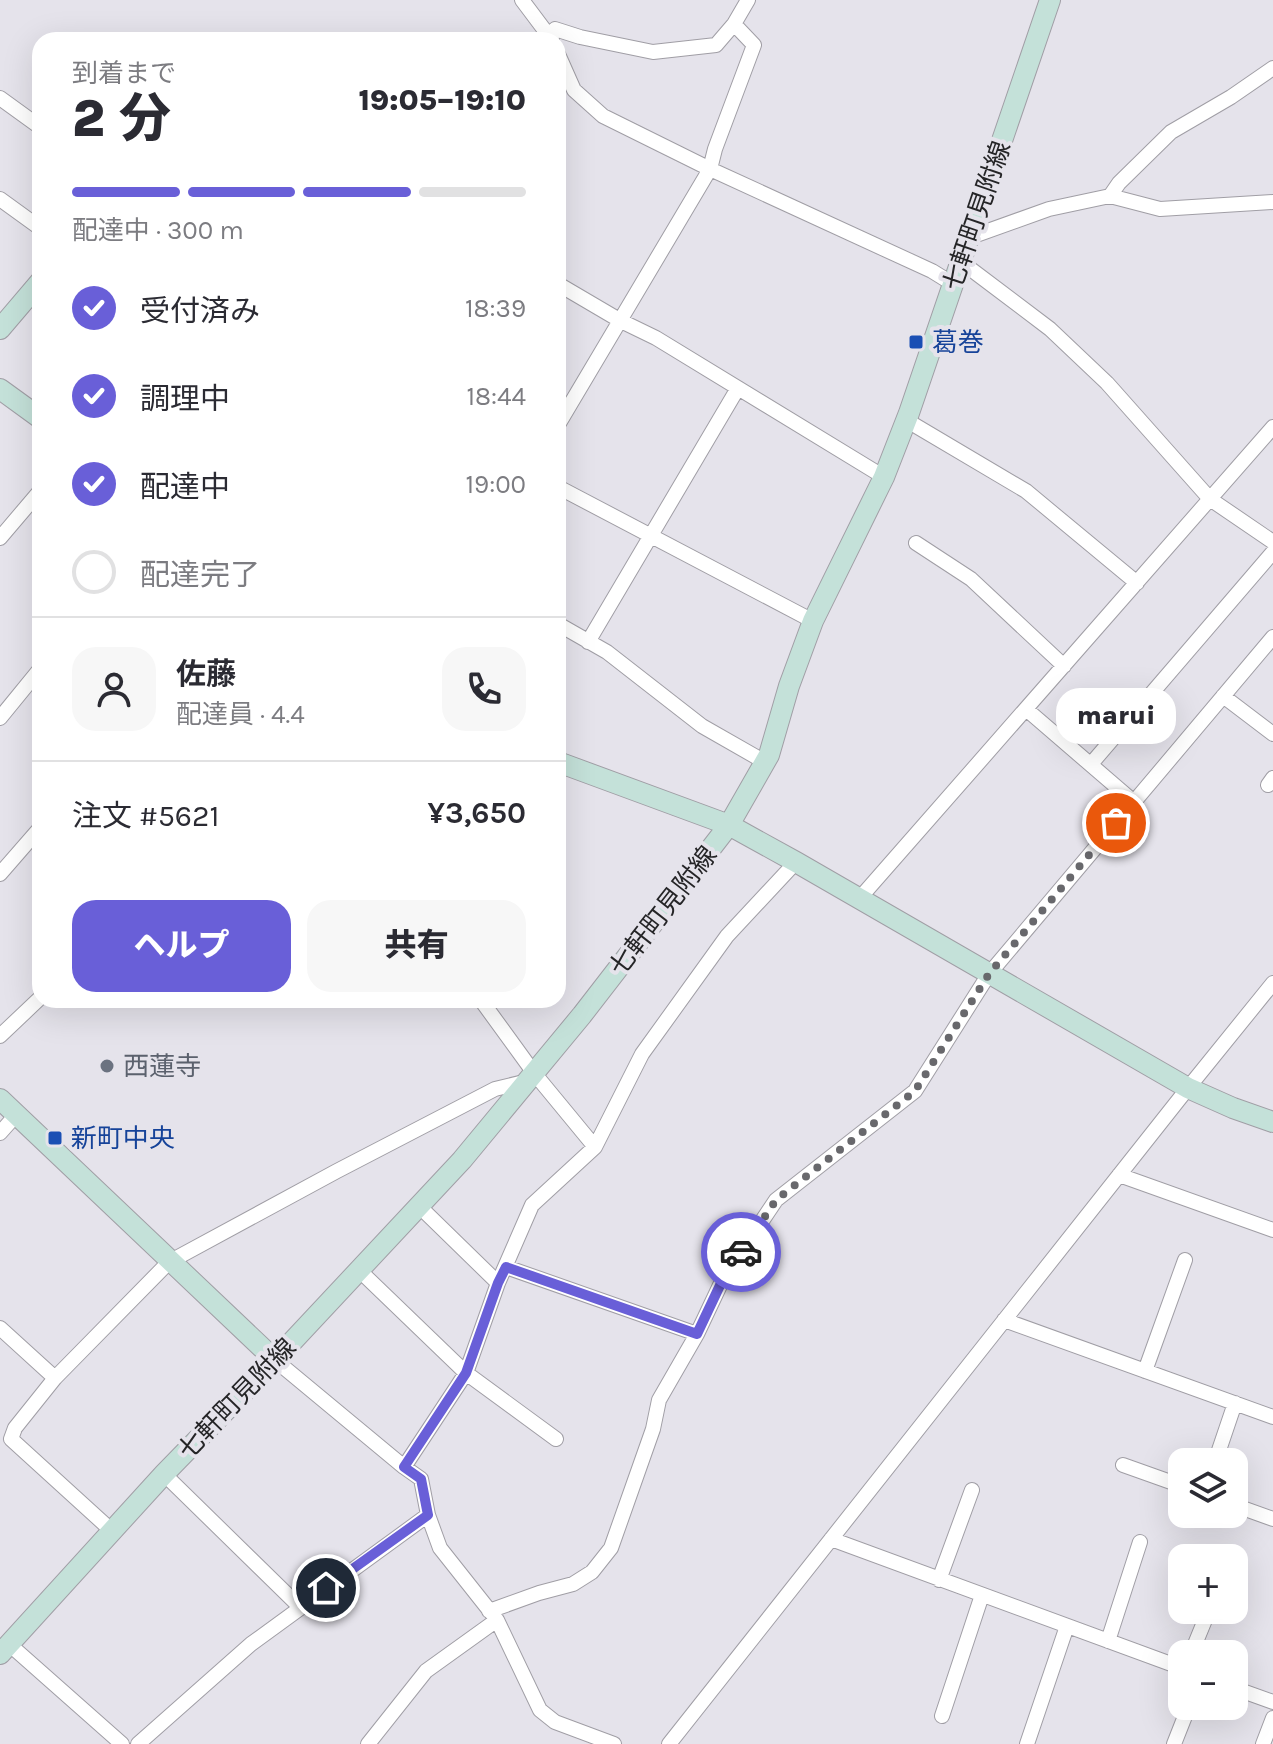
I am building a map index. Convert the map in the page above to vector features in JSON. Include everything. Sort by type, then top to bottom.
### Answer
[{"type":"main road","name":"七軒町見附線","points":[[4,1649],[164,1474],[462,1160],[582,1015],[729,825],[769,755],[789,686],[813,621],[884,477],[1050,0]]},
{"type":"main road","points":[[0,329],[32,291]]},
{"type":"main road","points":[[0,389],[32,412]]},
{"type":"main road","points":[[566,765],[729,825],[1188,1088],[1273,1122]]},
{"type":"main road","points":[[0,1099],[275,1360]]},
{"type":"street","points":[[522,0],[548,32]]},
{"type":"street","points":[[566,37],[653,52],[716,45],[734,24],[748,0]]},
{"type":"street","points":[[566,412],[710,169],[754,45],[734,24]]},
{"type":"street","points":[[1110,196],[1119,183],[1171,132],[1273,68]]},
{"type":"street","points":[[566,72],[574,90],[603,116],[932,271],[953,284]]},
{"type":"street","points":[[0,98],[32,121]]},
{"type":"street","points":[[968,238],[1049,209],[1110,196],[1160,209],[1273,202]]},
{"type":"street","points":[[0,199],[32,222]]},
{"type":"street","points":[[960,261],[1050,329],[1107,383],[1210,499],[1273,542]]},
{"type":"street","points":[[566,289],[656,338],[884,477]]},
{"type":"street","points":[[588,642],[738,388]]},
{"type":"street","points":[[906,420],[1026,491],[1137,583]]},
{"type":"street","points":[[859,899],[1273,427]]},
{"type":"street","points":[[566,491],[813,621]]},
{"type":"street","points":[[0,538],[32,500]]},
{"type":"street","points":[[916,543],[971,579],[1064,666]]},
{"type":"street","points":[[1091,764],[1273,552]]},
{"type":"street","points":[[566,629],[607,652],[702,726],[765,762]]},
{"type":"street","points":[[368,1744],[426,1671],[493,1615],[539,1593],[573,1584],[592,1572],[611,1548],[653,1429],[659,1400],[697,1334],[723,1279],[776,1200],[915,1091],[989,974],[1273,637]]},
{"type":"street","points":[[0,718],[32,679]]},
{"type":"street","points":[[1223,696],[1273,734]]},
{"type":"street","points":[[1026,709],[1134,802]]},
{"type":"street","points":[[0,874],[32,837]]},
{"type":"street","points":[[404,1467],[466,1373],[498,1283],[532,1205],[595,1147],[642,1054],[727,936],[796,862]]},
{"type":"street","points":[[669,1744],[1273,983]]},
{"type":"street","points":[[0,1036],[32,1006]]},
{"type":"street","points":[[486,1008],[531,1077],[595,1147]]},
{"type":"street","points":[[112,1531],[11,1439],[15,1428],[55,1378],[169,1262],[483,1095],[531,1077]]},
{"type":"street","points":[[0,1133],[16,1115]]},
{"type":"street","points":[[1119,1175],[1273,1230]]},
{"type":"street","points":[[419,1206],[498,1283]]},
{"type":"street","points":[[1145,1371],[1185,1260]]},
{"type":"street","points":[[506,1267],[697,1334]]},
{"type":"street","points":[[359,1270],[466,1373],[556,1439]]},
{"type":"street","points":[[1004,1320],[1273,1417]]},
{"type":"street","points":[[0,1328],[55,1378]]},
{"type":"street","points":[[275,1360],[421,1479],[428,1515],[440,1548],[493,1615],[540,1710],[555,1722],[614,1744]]},
{"type":"street","points":[[1220,1448],[1235,1403]]},
{"type":"street","points":[[1123,1465],[1168,1481]]},
{"type":"street","points":[[164,1474],[300,1607]]},
{"type":"street","points":[[939,1580],[972,1490]]},
{"type":"street","points":[[1248,1510],[1273,1519]]},
{"type":"street","points":[[138,1744],[251,1644],[428,1515]]},
{"type":"street","points":[[831,1539],[1168,1663]]},
{"type":"street","points":[[1108,1641],[1140,1542]]},
{"type":"street","points":[[942,1716],[982,1595]]},
{"type":"street","points":[[1027,1744],[1067,1626]]},
{"type":"street","points":[[4,1649],[122,1744]]},
{"type":"street","points":[[1248,1693],[1273,1702]]},
{"type":"street","points":[[1263,1744],[1273,1718]]},
{"type":"street","points":[[1174,1744],[1183,1720]]},
{"type":"way so far","points":[[741,1252],[776,1200],[915,1091],[989,974],[1116,823]]},
{"type":"place","name":"葛巻","points":[[916,342]]},
{"type":"place","name":"marui","points":[[1116,823]]},
{"type":"place","name":"西蓮寺","points":[[107,1066]]},
{"type":"place","name":"新町中央","points":[[55,1138]]},
{"type":"route","points":[[326,1588],[428,1515],[421,1479],[404,1467],[466,1373],[506,1267],[697,1334],[723,1279],[741,1252]]}]
